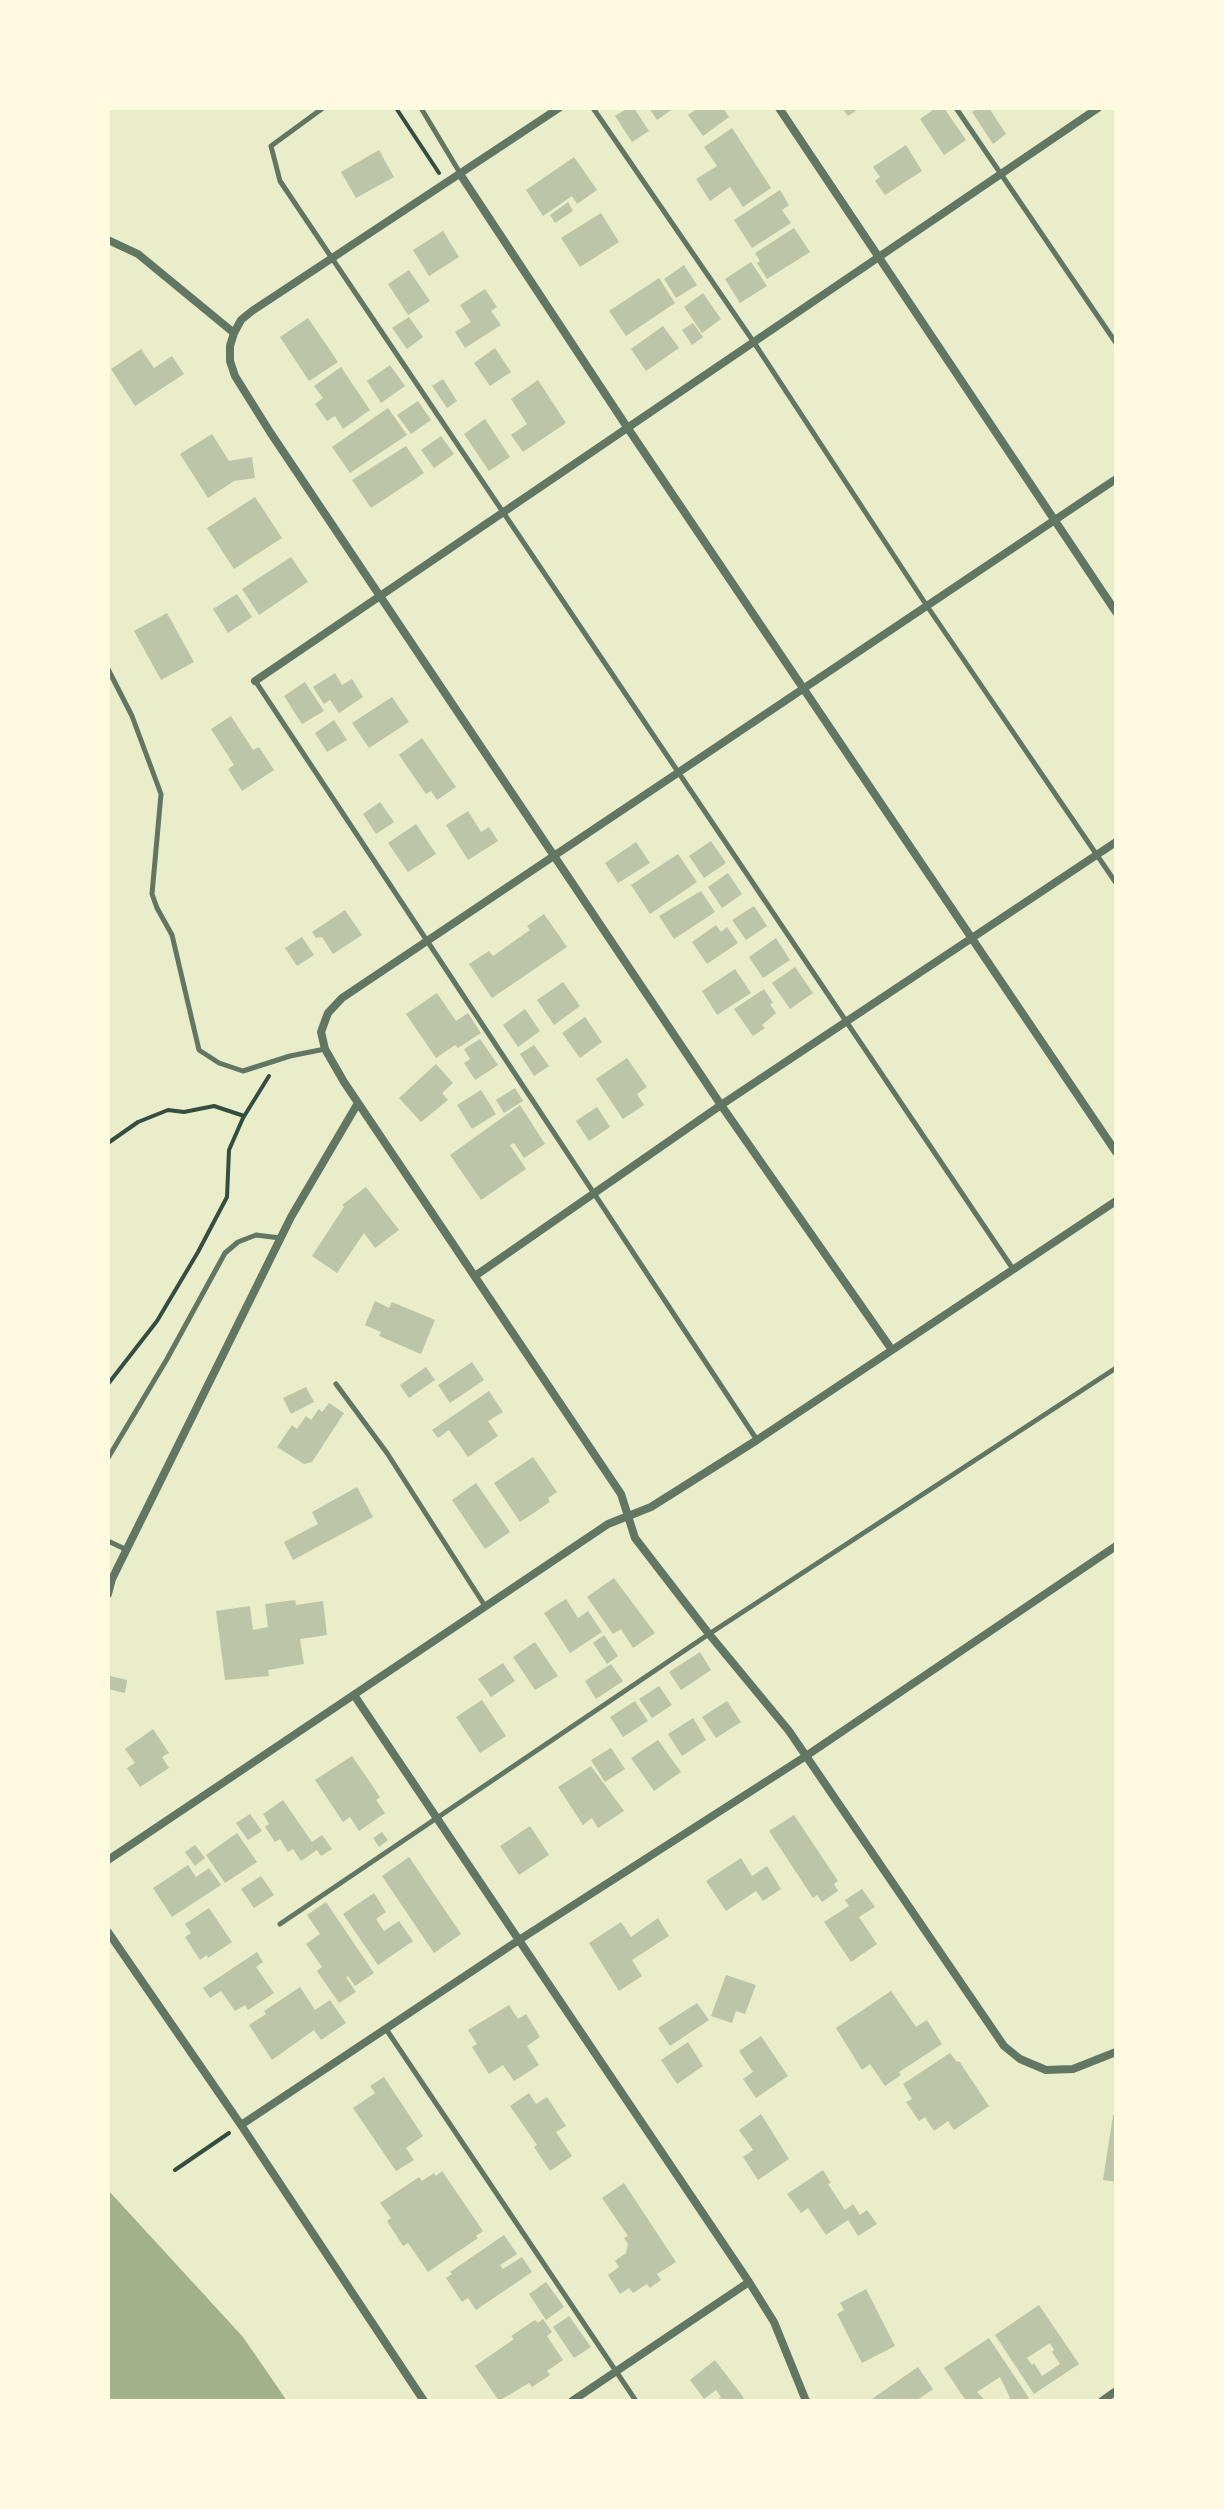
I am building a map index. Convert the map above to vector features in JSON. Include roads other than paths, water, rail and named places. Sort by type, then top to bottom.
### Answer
[{"type":"street","points":[[559,108],[252,311],[241,320],[234,333],[230,361],[235,376],[553,855],[721,1105],[892,1350]]},
{"type":"street","points":[[779,108],[1116,612]]},
{"type":"street","points":[[255,681],[1098,108]]},
{"type":"street","points":[[460,174],[1116,1152]]},
{"type":"street","points":[[108,240],[138,254],[234,333]]},
{"type":"street","points":[[1116,479],[342,998],[328,1013],[321,1032],[325,1049],[358,1103],[621,1494],[635,1538],[806,1756],[1004,2046],[1020,2059],[1046,2070],[1073,2069],[1116,2052]]},
{"type":"street","points":[[475,1276],[721,1105],[1116,842]]},
{"type":"street","points":[[108,1594],[112,1579],[281,1238],[358,1103]]},
{"type":"street","points":[[108,1860],[608,1524],[651,1507],[757,1440],[1116,1201]]},
{"type":"street","points":[[241,2125],[519,1940],[806,1756],[1116,1546]]},
{"type":"street","points":[[354,1695],[749,2282],[774,2322],[806,2401]]},
{"type":"street","points":[[108,1932],[241,2125],[424,2401]]},
{"type":"street","points":[[572,2401],[749,2282]]},
{"type":"street","points":[[1102,2401],[1116,2391]]},
{"type":"lane","points":[[323,108],[271,146],[280,181],[1013,1269]]},
{"type":"lane","points":[[421,108],[460,174]]},
{"type":"lane","points":[[593,108],[1116,883]]},
{"type":"lane","points":[[956,108],[1116,343]]},
{"type":"lane","points":[[108,669],[132,716],[161,794],[152,894],[172,935],[199,1050],[219,1063],[243,1071],[325,1049]]},
{"type":"lane","points":[[255,681],[757,1440]]},
{"type":"lane","points":[[108,1458],[225,1253],[238,1242],[256,1235],[281,1238]]},
{"type":"lane","points":[[280,1924],[709,1634],[1116,1368]]},
{"type":"lane","points":[[336,1384],[387,1453],[486,1608]]},
{"type":"lane","points":[[108,1541],[127,1550]]},
{"type":"lane","points":[[386,2029],[636,2401]]}]
